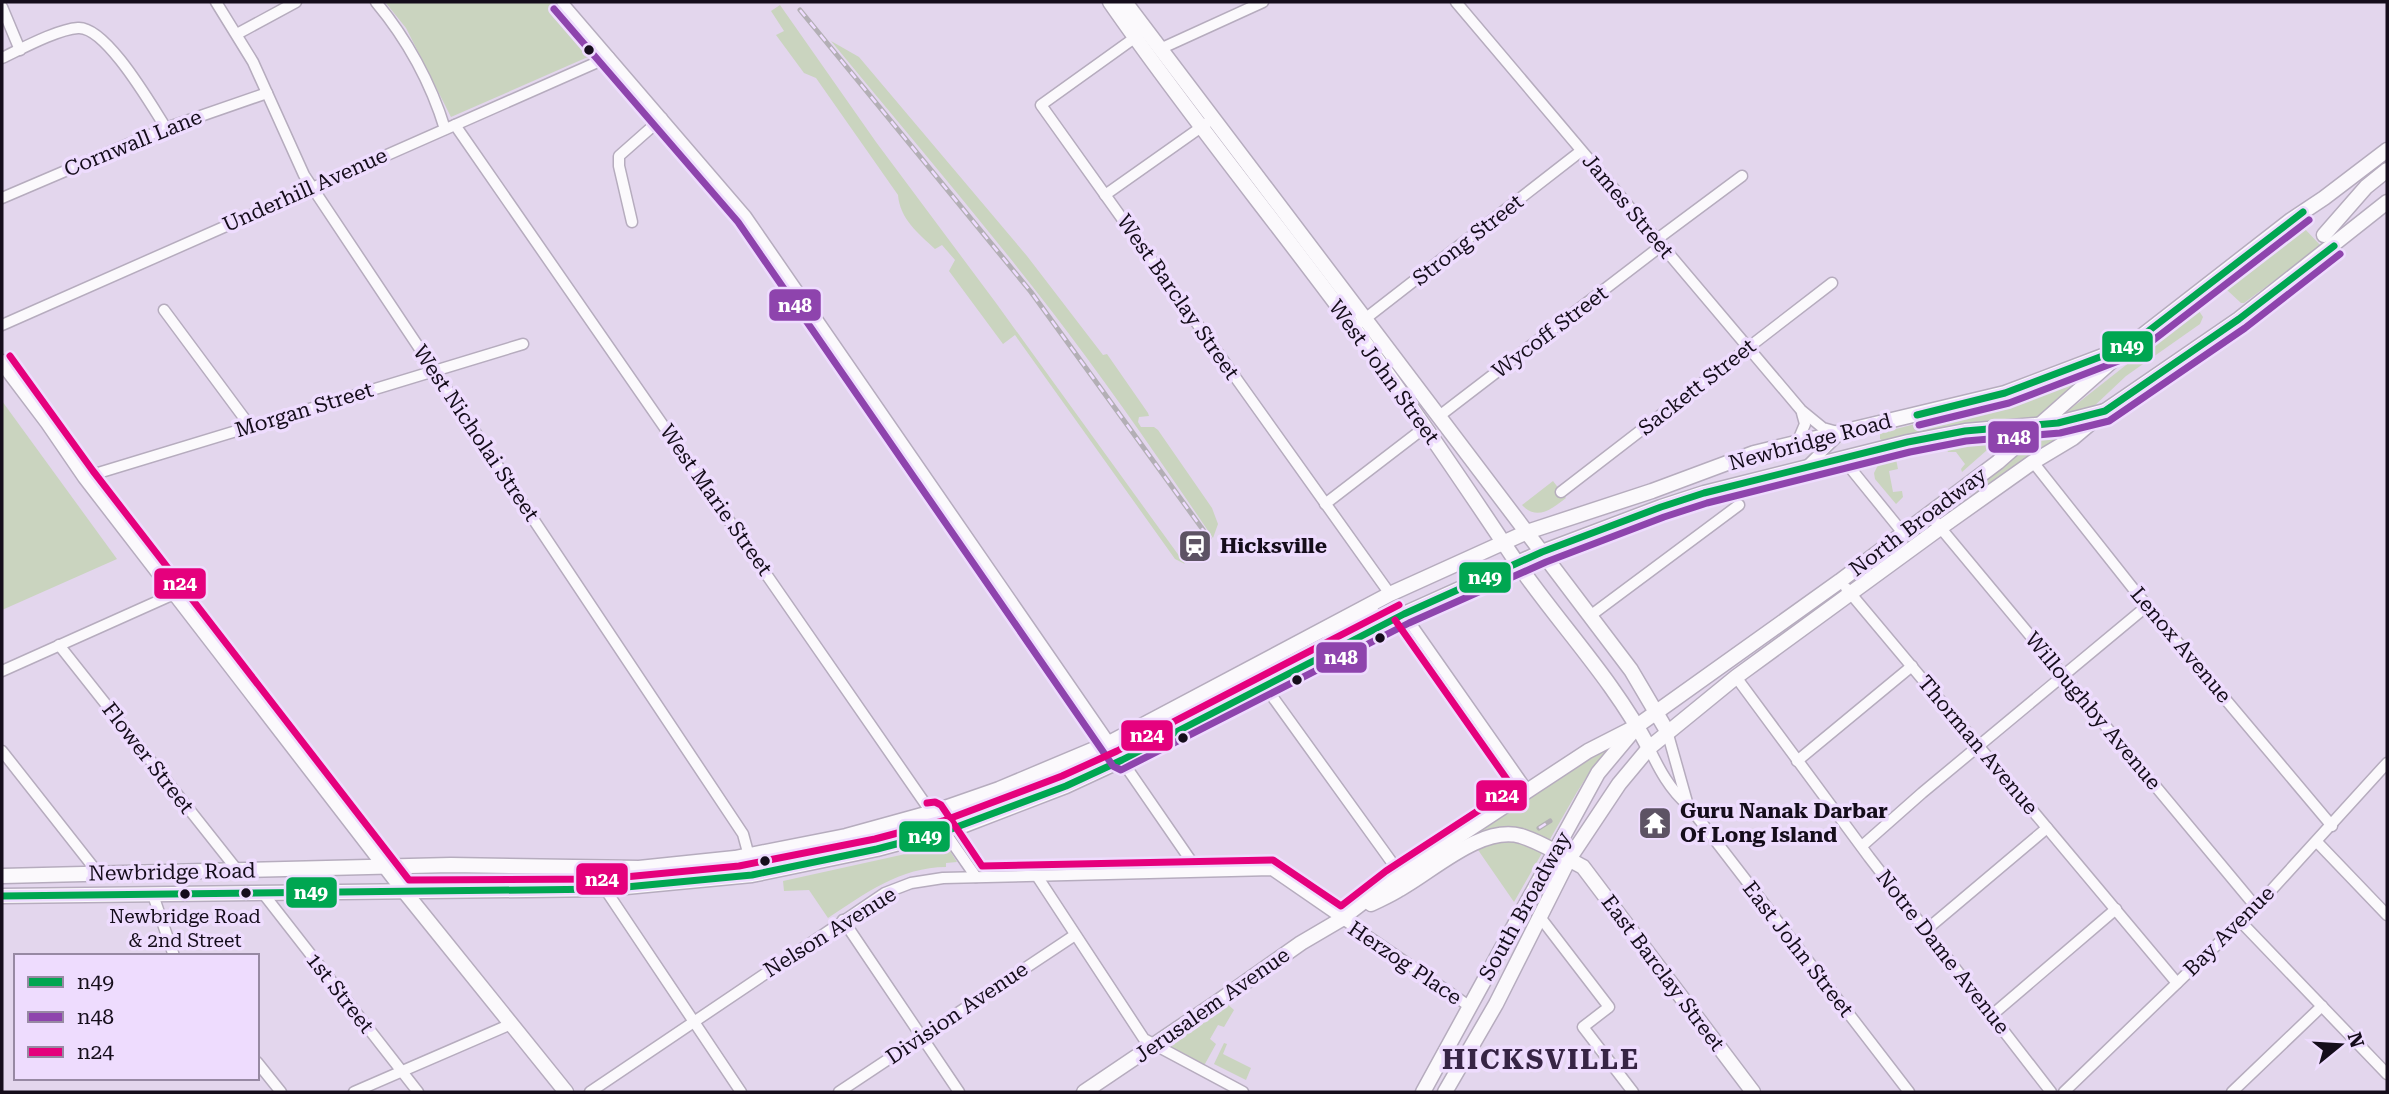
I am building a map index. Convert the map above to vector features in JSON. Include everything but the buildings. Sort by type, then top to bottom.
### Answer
[{"type":"main road","name":"West John Street","points":[[1110,2],[1140,34],[1207,123],[1299,231],[1424,428],[1637,726],[1649,748]]},
{"type":"main road","name":"West John Street","points":[[1125,2],[1140,34],[1160,49],[1269,215],[1438,417],[1527,531],[1631,670],[1667,731]]},
{"type":"main road","name":"North Broadway","points":[[1637,726],[1840,581],[1998,462],[2129,346],[2291,220],[2387,150]]},
{"type":"main road","points":[[2324,235],[2365,187],[2387,170]]},
{"type":"main road","name":"North Broadway","points":[[1649,748],[1736,677],[1940,528],[2033,462],[2073,438],[2105,411],[2239,319],[2387,202]]},
{"type":"main road","points":[[1269,215],[1276,216],[1290,233],[1299,231]]},
{"type":"main road","name":"Newbridge Road","points":[[2,876],[480,865],[658,866],[749,856],[846,836],[933,812],[999,789],[1111,742],[1390,594],[1527,531],[1652,491],[1754,453],[2005,393],[2129,346]]},
{"type":"main road","points":[[2,362],[174,594],[385,867],[566,1092]]},
{"type":"main road","name":"Newbridge Road","points":[[2,896],[605,888],[752,875],[877,849],[946,831],[1066,786],[1122,760],[1404,614],[1542,552],[1661,507],[1908,442],[1965,431],[2077,419],[2105,411]]},
{"type":"main road","points":[[1315,659],[1322,646],[1365,618],[1376,602]]},
{"type":"main road","points":[[1215,710],[1219,699],[1254,672],[1252,668]]},
{"type":"main road","name":"Jerusalem Avenue","points":[[1341,919],[1396,878],[1588,751],[1637,726]]},
{"type":"main road","name":"South Broadway","points":[[1423,1092],[1598,773],[1637,726]]},
{"type":"main road","name":"South Broadway","points":[[1445,1092],[1496,1004],[1569,859],[1619,784],[1649,748]]},
{"type":"main road","name":"Jerusalem Avenue","points":[[1083,1092],[1301,943],[1341,919],[1400,890],[1473,843],[1496,835],[1518,835],[1569,859]]},
{"type":"main road","points":[[749,856],[752,875]]},
{"type":"main road","name":"East Barclay Street","points":[[1569,859],[1583,867],[1754,1092]]},
{"type":"main road","points":[[615,867],[621,887]]},
{"type":"street","name":"West Nicholai Street","points":[[216,2],[237,34],[304,175],[743,834],[749,856]]},
{"type":"street","points":[[237,34],[296,2]]},
{"type":"street","name":"West Marie Street","points":[[376,2],[393,22],[409,48],[450,127],[933,812],[975,877]]},
{"type":"street","points":[[562,2],[759,234],[1198,871]]},
{"type":"street","points":[[1160,49],[1263,2]]},
{"type":"street","name":"James Street","points":[[1456,2],[1801,410],[1823,428],[1841,433]]},
{"type":"street","points":[[2,7],[20,50]]},
{"type":"street","points":[[2,58],[68,29],[80,27],[96,33],[118,56],[166,128]]},
{"type":"street","name":"West Barclay Street","points":[[1140,34],[1041,105],[1390,594]]},
{"type":"street","name":"Underhill Avenue","points":[[2,324],[609,57]]},
{"type":"street","name":"Cornwall Lane","points":[[2,198],[166,128],[267,93]]},
{"type":"street","points":[[632,222],[619,156],[662,118]]},
{"type":"street","points":[[1105,195],[1207,123]]},
{"type":"street","name":"Strong Street","points":[[1359,323],[1581,151]]},
{"type":"street","name":"Wycoff Street","points":[[1438,417],[1742,176]]},
{"type":"street","name":"Sackett Street","points":[[1561,492],[1832,283]]},
{"type":"street","points":[[164,310],[250,426]]},
{"type":"street","name":"Morgan Street","points":[[85,477],[523,344]]},
{"type":"street","points":[[1797,443],[1805,424],[1801,410]]},
{"type":"street","points":[[1325,504],[1424,428]]},
{"type":"street","points":[[1805,468],[1841,433]]},
{"type":"street","points":[[1843,459],[1903,533]]},
{"type":"street","name":"Lenox Avenue","points":[[2033,462],[2147,606],[2332,826]]},
{"type":"street","points":[[1590,616],[1739,505]]},
{"type":"street","name":"Willoughby Avenue","points":[[1929,514],[2256,907]]},
{"type":"street","name":"Thorman Avenue","points":[[1840,581],[2177,983]]},
{"type":"street","points":[[2,671],[174,594]]},
{"type":"street","points":[[1862,846],[2147,606]]},
{"type":"street","points":[[1404,614],[1528,791]]},
{"type":"street","name":"Flower Street","points":[[59,645],[237,871]]},
{"type":"street","points":[[1797,761],[1912,666]]},
{"type":"street","name":"Notre Dame Avenue","points":[[1736,677],[1797,761],[2051,1092]]},
{"type":"street","points":[[1264,685],[1396,878]]},
{"type":"street","name":"East John Street","points":[[1667,731],[1688,805]]},
{"type":"street","name":"East John Street","points":[[1649,748],[1662,774],[1909,1092]]},
{"type":"street","points":[[2,751],[98,873]]},
{"type":"street","name":"Bay Avenue","points":[[2066,1091],[2256,907],[2387,765]]},
{"type":"street","points":[[1926,930],[2047,828]]},
{"type":"street","points":[[2317,842],[2387,915]]},
{"type":"street","name":"Nelson Avenue","points":[[590,1092],[843,920],[885,893],[911,883],[975,877],[1272,870],[1341,919]]},
{"type":"street","points":[[1037,876],[1144,1039],[1243,1092]]},
{"type":"street","points":[[605,888],[741,1092]]},
{"type":"street","name":"1st Street","points":[[262,892],[418,1092]]},
{"type":"street","points":[[153,895],[173,954]]},
{"type":"street","points":[[1992,1015],[2116,909]]},
{"type":"street","points":[[1540,917],[1609,1007],[1583,1027],[1633,1092]]},
{"type":"street","name":"Herzog Place","points":[[1341,919],[1469,1006]]},
{"type":"street","points":[[843,920],[959,1092]]},
{"type":"street","points":[[2241,922],[2387,1074]]},
{"type":"street","name":"Division Avenue","points":[[839,1092],[1075,934]]},
{"type":"street","points":[[2232,1092],[2322,1006]]},
{"type":"street","points":[[354,1092],[511,1024]]},
{"type":"street","points":[[259,1064],[281,1092]]},
{"type":"green space","points":[[385,2],[554,2],[597,53],[451,117],[406,28]]},
{"type":"green space","points":[[780,5],[876,142],[1185,564],[1175,559],[1015,335],[1003,344],[949,271],[955,260],[942,245],[935,249],[911,225],[902,211],[898,195],[816,78],[804,73],[776,35],[784,31],[771,11]]},
{"type":"green space","points":[[831,41],[859,57],[1027,256],[1103,355],[1107,354],[1148,413],[1149,416],[1139,417],[1141,427],[1154,427],[1158,430],[1212,508],[1218,524],[1213,538],[1050,309]]},
{"type":"green space","points":[[2304,228],[2321,246],[2244,303],[2227,290],[2226,286]]},
{"type":"green space","points":[[2199,311],[2203,317],[2200,324],[2126,376],[2091,409],[2065,416],[2064,414],[2192,313]]},
{"type":"green space","points":[[2087,373],[2089,376],[2039,420],[1883,441],[1880,439],[1880,433],[2017,398]]},
{"type":"green space","points":[[2,401],[117,559],[2,610]]},
{"type":"green space","points":[[2043,431],[2070,431],[1976,497],[1974,494],[1992,473]]},
{"type":"green space","points":[[1995,443],[1962,472],[1965,464],[1956,452],[1948,452],[1946,448]]},
{"type":"green space","points":[[1896,459],[1898,469],[1889,471],[1893,492],[1902,491],[1903,497],[1896,504],[1875,479],[1874,473],[1879,463]]},
{"type":"green space","points":[[1553,481],[1566,498],[1561,502],[1539,513],[1522,505]]},
{"type":"green space","points":[[1621,737],[1589,773],[1514,902],[1467,834]]},
{"type":"green space","points":[[943,843],[944,848],[948,848],[957,862],[946,863],[946,867],[929,868],[898,877],[869,891],[828,918],[809,890],[784,891],[783,881],[921,852],[925,851],[925,848]]},
{"type":"green space","points":[[1222,999],[1234,1010],[1224,1027],[1218,1025],[1210,1039],[1216,1044],[1201,1071],[1155,1045]]},
{"type":"green space","points":[[1224,1043],[1227,1044],[1223,1054],[1251,1068],[1246,1080],[1214,1064]]},
{"type":"railway","points":[[800,10],[1031,292],[1209,538]]},
{"type":"railway","points":[[1539,828],[1550,821]]},
{"type":"transit line","name":"n48","points":[[554,9],[738,222],[1113,766],[1121,770],[1409,623],[1546,562],[1664,517],[1707,503],[1910,452],[1966,441],[2060,433],[2109,421],[2245,328],[2340,254]]},
{"type":"transit line","name":"n49","points":[[1917,415],[2005,393],[2129,346],[2303,212]]},
{"type":"transit line","name":"n48","points":[[1919,425],[2009,403],[2134,355],[2309,220]]},
{"type":"transit line","name":"n49","points":[[2,896],[605,889],[752,875],[877,849],[946,831],[1066,786],[1122,760],[1404,614],[1542,552],[1661,507],[1704,493],[1908,442],[1965,431],[2058,423],[2105,411],[2239,319],[2334,246]]},
{"type":"transit line","name":"n24","points":[[10,356],[93,471],[409,880],[604,879],[739,866],[875,839],[943,821],[1062,776],[1117,751],[1399,605]]},
{"type":"transit line","name":"n24","points":[[927,803],[935,802],[941,805],[982,866],[1273,860],[1341,906],[1386,871],[1513,788],[1395,620]]},
{"type":"place","name":"Hicksville","points":[[1195,546]]},
{"type":"place","name":"Guru Nanak Darbar Of Long Island","points":[[1655,823]]},
{"type":"place","name":"Newbridge Road & 2nd Street","points":[[185,894]]},
{"type":"district","name":"HICKSVILLE","points":[[1541,1059]]}]
